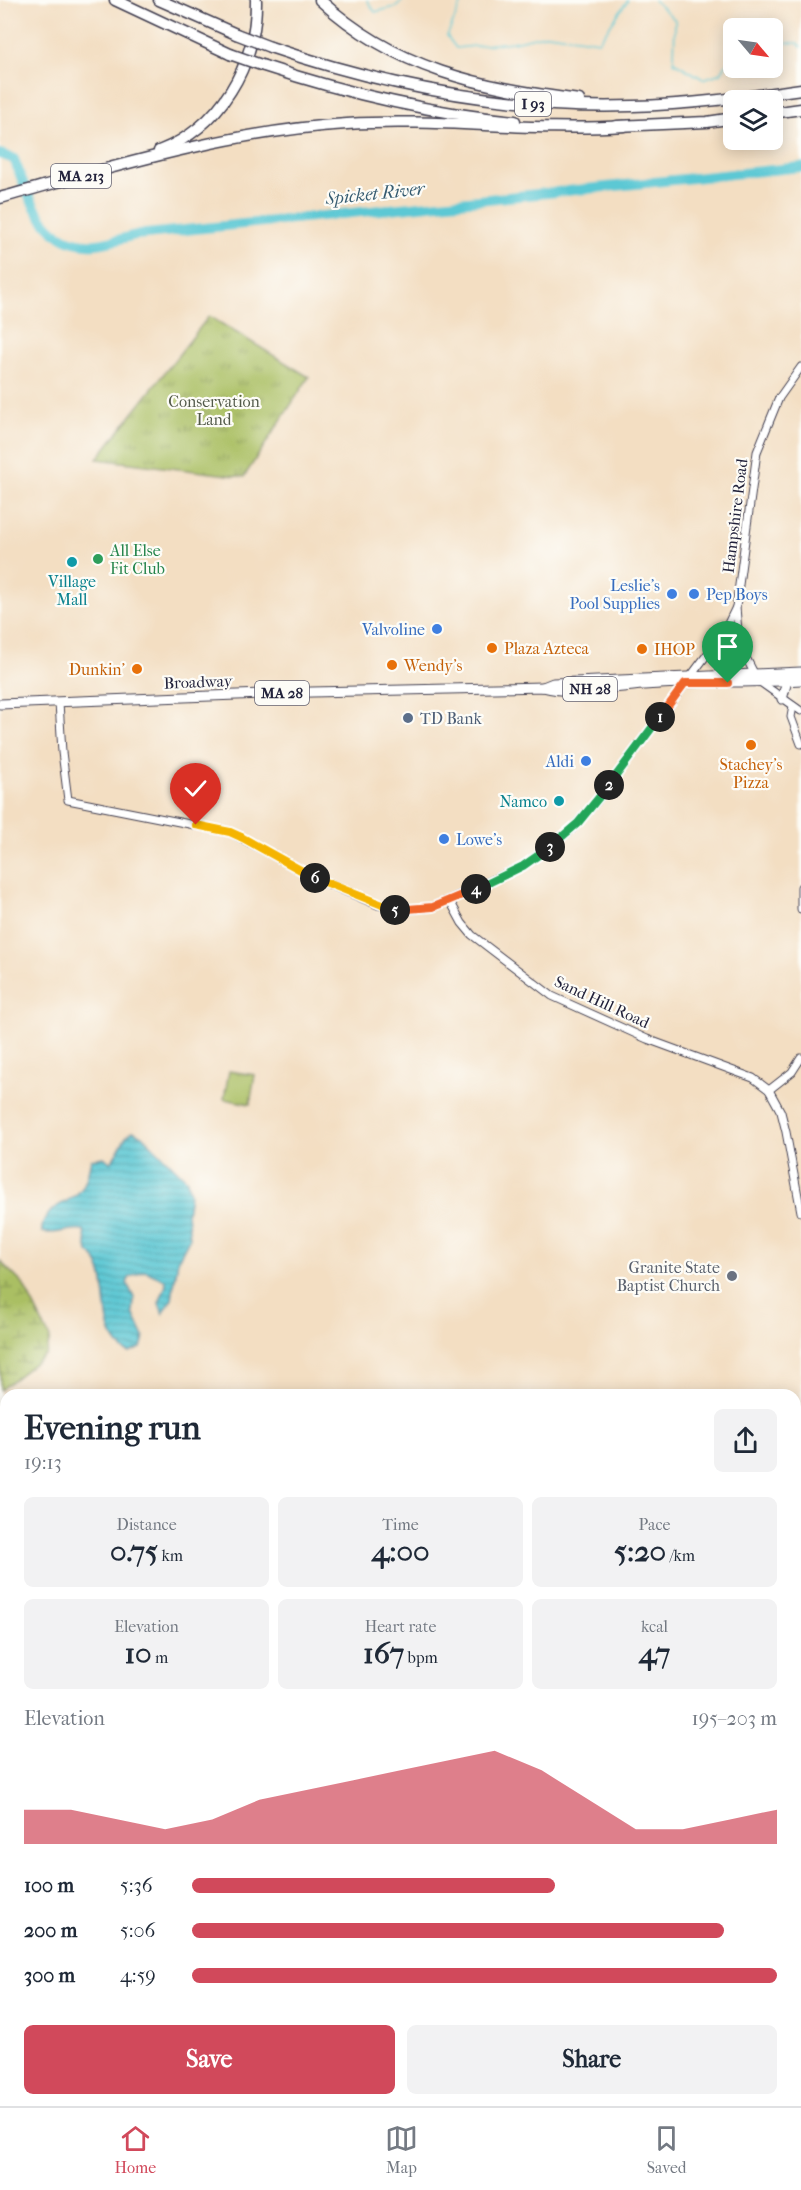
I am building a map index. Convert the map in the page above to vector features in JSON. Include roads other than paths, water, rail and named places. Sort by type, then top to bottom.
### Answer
[{"type":"highway","name":"I 93","points":[[115,0],[230,54],[264,66],[344,91],[430,110],[534,123],[624,126],[723,119]]},
{"type":"highway","name":"I 93","points":[[159,0],[270,47],[386,81],[453,94],[518,103],[633,106],[701,102],[801,89]]},
{"type":"highway","points":[[129,164],[183,139],[209,118],[222,103],[236,84],[249,55],[254,32],[256,0]]},
{"type":"highway","points":[[320,0],[344,21],[384,48],[445,74],[518,92],[633,106]]},
{"type":"highway","points":[[783,111],[801,109]]},
{"type":"highway","points":[[129,164],[231,139],[335,125],[405,123],[574,129],[624,126]]},
{"type":"highway","name":"MA 213","points":[[0,198],[129,164]]},
{"type":"main road","name":"NH 28","points":[[506,688],[590,689],[687,679],[801,672]]},
{"type":"main road","name":"NH 28","points":[[687,679],[760,682],[801,680]]},
{"type":"main road","points":[[782,699],[787,681]]},
{"type":"main road","name":"Broadway","points":[[0,704],[506,688]]},
{"type":"street","name":"Hampshire Road","points":[[801,368],[779,398],[757,452],[736,607],[739,644],[754,674],[760,682],[801,711]]},
{"type":"street","name":"Hampshire Road","points":[[59,702],[68,800],[230,832],[317,879],[386,908],[417,910],[450,901],[523,866],[571,830],[596,802],[718,639],[736,607]]},
{"type":"street","points":[[718,639],[729,637],[739,644]]},
{"type":"street","points":[[793,706],[791,717],[801,744]]},
{"type":"street","points":[[801,888],[801,909]]},
{"type":"street","name":"Sand Hill Road","points":[[450,901],[462,923],[472,934],[552,996],[664,1046],[753,1078],[769,1090]]},
{"type":"street","points":[[801,1058],[792,1072],[769,1090],[781,1112],[801,1212]]},
{"type":"water","points":[[133,1131],[143,1136],[187,1180],[190,1194],[187,1214],[190,1237],[178,1260],[172,1299],[163,1314],[159,1303],[166,1285],[165,1280],[145,1271],[130,1277],[127,1283],[134,1298],[133,1313],[144,1337],[141,1348],[129,1353],[118,1345],[111,1333],[101,1274],[97,1261],[88,1252],[84,1230],[47,1233],[42,1232],[42,1225],[52,1210],[81,1190],[91,1159],[104,1157],[111,1163],[126,1137]]},
{"type":"waterway","points":[[367,0],[375,12],[395,7],[403,0]]},
{"type":"waterway","points":[[463,0],[447,36],[456,48],[513,42],[548,34],[599,41],[628,0]]},
{"type":"waterway","points":[[654,0],[675,20],[674,62],[703,79],[721,73],[723,70]]},
{"type":"waterway","points":[[783,42],[798,43],[801,47]]},
{"type":"waterway","name":"Spicket River","points":[[0,154],[14,159],[33,204],[51,229],[63,238],[78,243],[96,244],[136,235],[801,167]]},
{"type":"place","name":"All Else Fit Club","points":[[98,559]]},
{"type":"place","name":"Village Mall","points":[[72,562]]},
{"type":"place","name":"Leslie's Pool Supplies","points":[[672,594]]},
{"type":"place","name":"Pep Boys","points":[[694,594]]},
{"type":"place","name":"Valvoline","points":[[437,629]]},
{"type":"place","name":"Plaza Azteca","points":[[492,648]]},
{"type":"place","name":"IHOP","points":[[642,649]]},
{"type":"place","name":"Wendy's","points":[[392,665]]},
{"type":"place","name":"Dunkin'","points":[[137,669]]},
{"type":"place","name":"TD Bank","points":[[408,718]]},
{"type":"place","name":"Stachey's Pizza","points":[[751,745]]},
{"type":"place","name":"Aldi","points":[[586,761]]},
{"type":"place","name":"Namco","points":[[559,801]]},
{"type":"place","name":"Lowe's","points":[[444,839]]},
{"type":"place","name":"Granite State Baptist Church","points":[[732,1276]]},
{"type":"park label","name":"Conservation Land","points":[[214,410]]}]
